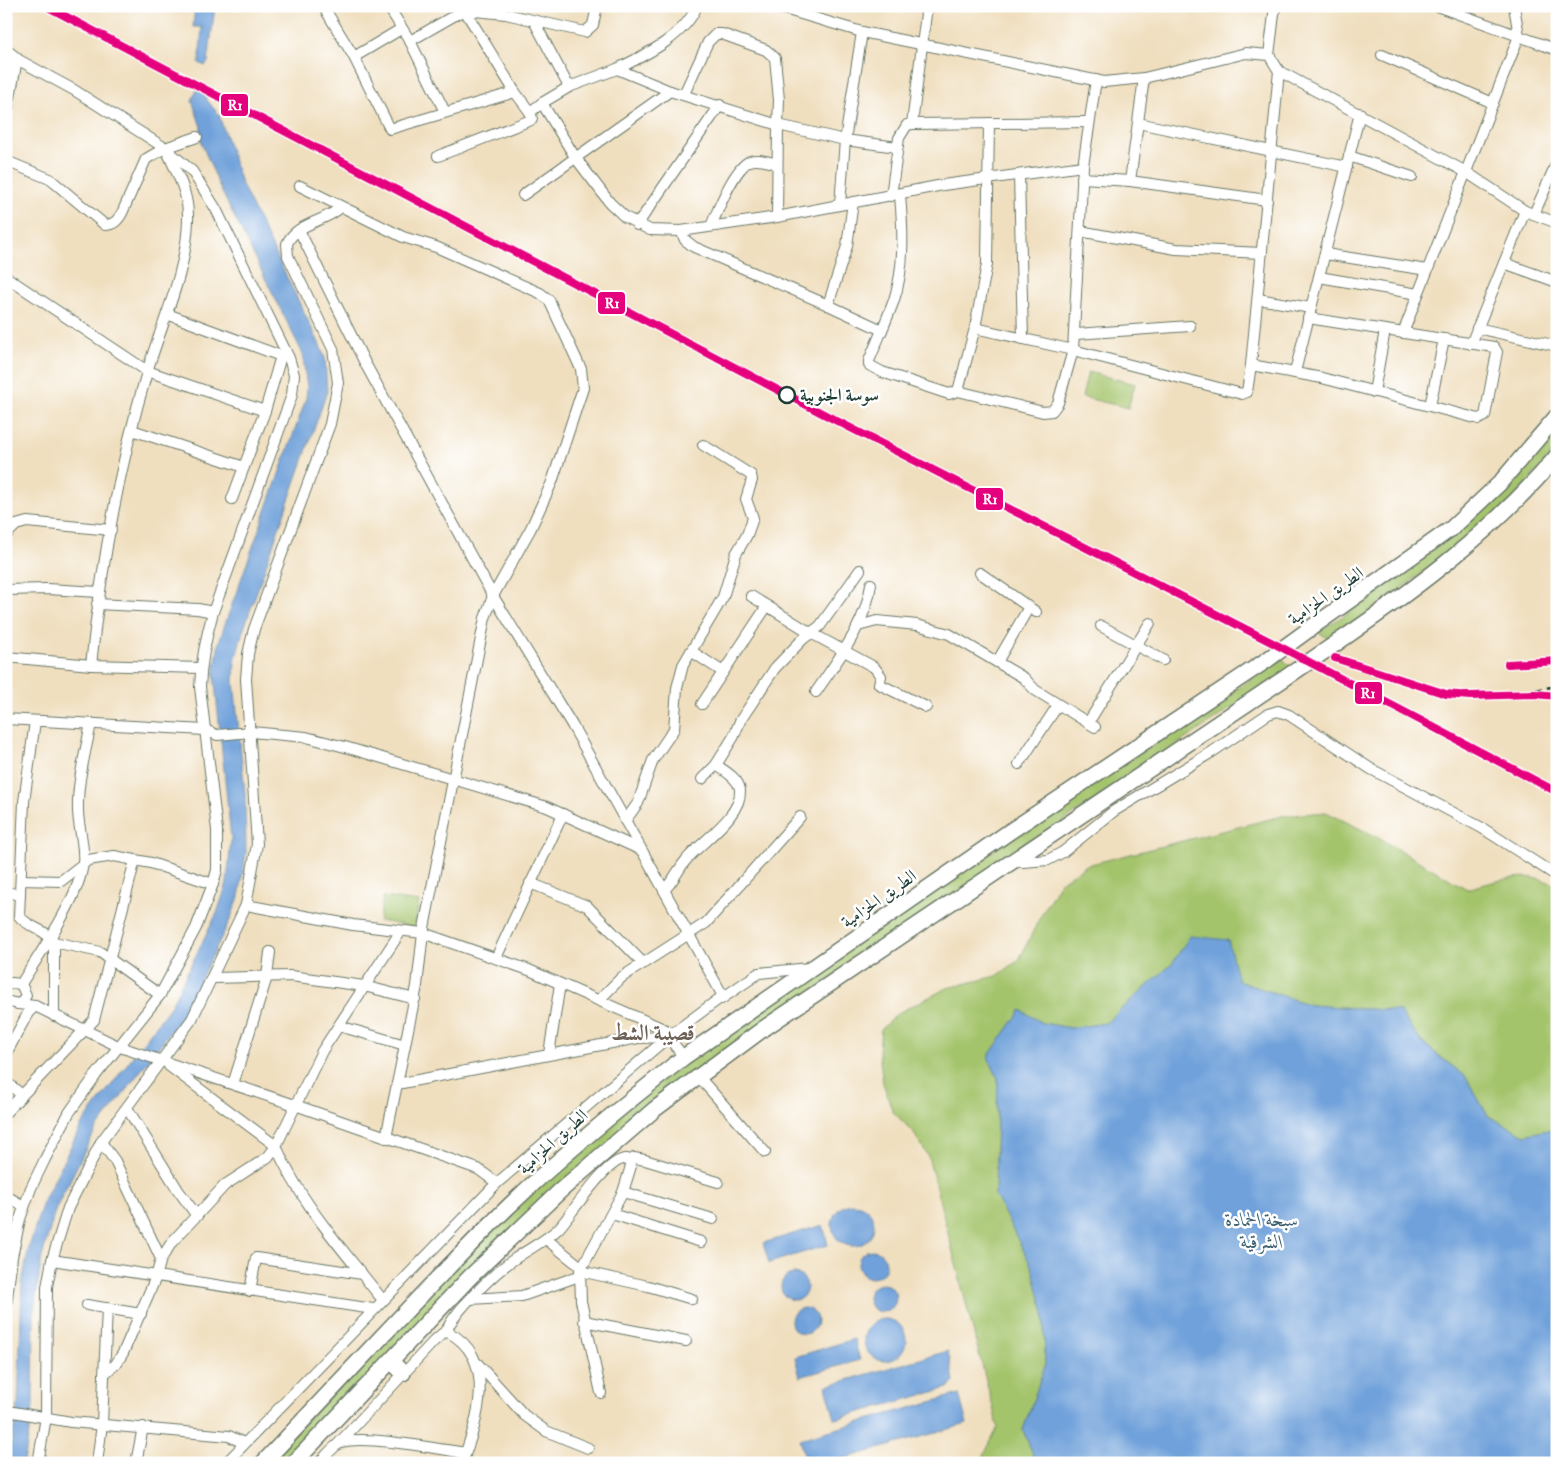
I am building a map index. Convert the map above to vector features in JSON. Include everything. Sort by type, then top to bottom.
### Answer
[{"type":"highway","name":"الطريق الحزامية","points":[[262,1463],[507,1208],[584,1138],[684,1057],[1009,832],[1267,660],[1452,528],[1499,484],[1557,416]]},
{"type":"highway","points":[[294,1463],[464,1284],[554,1197],[655,1109],[771,1023],[1406,595],[1472,543],[1557,456]]},
{"type":"highway","points":[[391,1361],[403,1373]]},
{"type":"main road","points":[[6,108],[10,55]]},
{"type":"street","points":[[323,6],[354,57],[390,129],[515,92]]},
{"type":"street","points":[[388,6],[410,41],[445,112]]},
{"type":"street","points":[[410,41],[463,8],[507,10],[535,23],[585,32],[593,25],[597,6]]},
{"type":"street","points":[[530,112],[569,87],[617,69],[642,57],[678,31],[690,19],[696,6]]},
{"type":"street","points":[[774,6],[862,32],[1111,82],[1144,78],[1246,53],[1269,55]]},
{"type":"street","points":[[912,124],[927,6]]},
{"type":"street","points":[[1275,6],[1269,55],[1279,71],[1360,113],[1466,172],[1530,213],[1557,223]]},
{"type":"street","points":[[1437,6],[1557,50]]},
{"type":"street","points":[[1403,332],[1519,36],[1514,6]]},
{"type":"street","points":[[438,156],[531,120],[530,112],[515,92],[463,8]]},
{"type":"street","points":[[535,23],[569,87]]},
{"type":"street","points":[[354,57],[401,29]]},
{"type":"street","points":[[840,204],[845,140],[862,32]]},
{"type":"street","points":[[684,94],[708,42],[716,34],[722,34],[766,50],[775,58],[779,100],[777,217]]},
{"type":"street","points":[[6,1306],[10,1240],[41,1166],[69,1113],[96,1074],[120,1047],[160,995],[196,928],[213,884],[218,857],[217,830],[200,687],[206,635],[292,395],[294,374],[289,358],[216,209],[192,170],[165,148],[74,90],[10,55]]},
{"type":"street","points":[[1382,55],[1493,103]]},
{"type":"street","points":[[617,69],[670,91],[778,125],[845,140],[897,147]]},
{"type":"street","points":[[976,328],[1074,350],[1242,394],[1248,391],[1279,71]]},
{"type":"street","points":[[1130,181],[1144,78]]},
{"type":"street","points":[[1088,122],[912,124],[907,125],[903,129],[897,147],[895,195],[903,232],[899,278],[895,299],[869,361],[871,366],[949,394],[958,391],[1048,412],[1058,403],[1074,350],[1076,334],[1082,178],[1088,122],[1096,80]]},
{"type":"street","points":[[523,195],[670,91]]},
{"type":"street","points":[[542,103],[575,157],[610,204],[637,225],[650,230],[682,231],[777,217],[840,204],[988,179],[1083,166]]},
{"type":"street","points":[[637,225],[720,106]]},
{"type":"street","points":[[1295,372],[1360,113]]},
{"type":"street","points":[[958,391],[976,328],[987,264],[989,122]]},
{"type":"street","points":[[1138,123],[1347,167]]},
{"type":"street","points":[[6,161],[50,179],[105,225],[109,225],[122,213],[146,159],[165,148],[197,137]]},
{"type":"street","points":[[91,664],[99,592],[132,430],[147,371],[167,314],[186,240],[188,218],[186,194],[165,148]]},
{"type":"street","points":[[1350,156],[1412,177]]},
{"type":"street","points":[[711,226],[725,196],[745,164],[757,160],[777,164]]},
{"type":"street","points":[[1471,344],[1504,263],[1557,162]]},
{"type":"street","points":[[1019,174],[1023,339]]},
{"type":"street","points":[[1082,178],[1130,181],[1267,200]]},
{"type":"street","points":[[186,194],[200,183]]},
{"type":"street","points":[[300,186],[403,238],[436,247],[540,292],[549,300],[581,369],[583,388],[559,464],[531,528],[493,596],[485,618],[473,668],[454,780],[423,933],[415,998],[386,1138]]},
{"type":"street","points":[[828,305],[847,246],[853,202]]},
{"type":"street","points":[[38,1463],[46,1417],[46,1318],[52,1260],[68,1208],[101,1142],[159,1060],[192,1019],[246,906],[257,844],[246,733],[246,673],[254,629],[330,424],[338,383],[333,349],[286,250],[288,240],[299,230],[332,215],[341,207]]},
{"type":"street","points":[[299,230],[366,365],[493,596],[572,725],[722,993],[721,999]]},
{"type":"street","points":[[682,231],[685,240],[694,247],[882,330]]},
{"type":"street","points":[[1080,231],[1176,249],[1262,252]]},
{"type":"street","points":[[1325,254],[1427,270]]},
{"type":"street","points":[[1504,263],[1557,282]]},
{"type":"street","points":[[6,277],[147,371],[265,411]]},
{"type":"street","points":[[1319,277],[1418,294]]},
{"type":"street","points":[[1251,365],[1295,372],[1479,419],[1485,416],[1496,349],[1385,330],[1258,299]]},
{"type":"street","points":[[167,314],[280,355],[282,358],[265,411],[232,498]]},
{"type":"street","points":[[1076,334],[1190,326]]},
{"type":"street","points":[[1477,328],[1557,346]]},
{"type":"street","points":[[1374,392],[1385,330]]},
{"type":"street","points":[[1430,406],[1444,339]]},
{"type":"street","points":[[132,430],[244,467]]},
{"type":"street","points":[[625,821],[638,803],[653,760],[674,729],[677,688],[683,665],[723,597],[736,554],[747,535],[753,518],[746,499],[752,480],[751,475],[703,445]]},
{"type":"street","points":[[6,535],[16,525],[27,522],[111,530]]},
{"type":"street","points":[[702,779],[716,765],[734,736],[740,721],[775,668],[839,602],[860,570]]},
{"type":"street","points":[[980,573],[1032,610],[997,662]]},
{"type":"street","points":[[816,692],[858,626],[869,600],[870,584]]},
{"type":"street","points":[[6,590],[46,589],[99,592]]},
{"type":"street","points":[[751,596],[879,672],[879,684],[926,707]]},
{"type":"street","points":[[97,604],[198,609],[214,612]]},
{"type":"street","points":[[702,704],[767,606]]},
{"type":"street","points":[[858,626],[877,621],[917,624],[949,634],[1024,678],[1035,690],[1092,725],[1150,622]]},
{"type":"street","points":[[1101,626],[1163,660]]},
{"type":"street","points":[[691,651],[723,672]]},
{"type":"street","points":[[6,657],[91,664],[201,668]]},
{"type":"street","points":[[1019,764],[1058,705]]},
{"type":"street","points":[[1018,858],[1023,862],[1040,861],[1063,852],[1114,811],[1212,752],[1268,714],[1278,711],[1371,769],[1482,828],[1557,876]]},
{"type":"street","points":[[6,719],[205,730],[217,735],[246,733],[306,737],[563,814],[641,850]]},
{"type":"street","points":[[34,721],[24,802],[19,916],[52,939],[100,952],[160,995]]},
{"type":"street","points":[[10,1003],[25,998],[23,988],[52,939],[78,880],[83,863],[78,799],[90,723]]},
{"type":"street","points":[[664,890],[672,882],[686,860],[729,818],[740,796],[740,787],[732,777],[716,765]]},
{"type":"street","points":[[496,958],[563,814]]},
{"type":"street","points":[[599,1000],[622,977],[706,923],[800,817]]},
{"type":"street","points":[[21,880],[61,881],[83,863],[111,856],[135,860],[213,884]]},
{"type":"street","points":[[6,1112],[91,1024],[96,1014],[111,959],[135,860]]},
{"type":"street","points":[[530,882],[588,906],[643,963]]},
{"type":"street","points":[[6,892],[20,895]]},
{"type":"street","points":[[246,906],[353,925],[423,933],[496,958],[599,1000],[670,1035],[684,1057]]},
{"type":"street","points":[[104,1374],[116,1364],[123,1353],[156,1277],[161,1259],[172,1242],[225,1185],[268,1157],[276,1146],[322,1051],[401,931]]},
{"type":"street","points":[[52,939],[54,1016]]},
{"type":"street","points":[[233,1084],[267,977],[270,952]]},
{"type":"street","points":[[226,1463],[382,1299],[497,1183],[670,1035],[758,973],[812,968]]},
{"type":"street","points":[[213,978],[291,976],[364,986],[415,998]]},
{"type":"street","points":[[7,984],[23,988],[35,1006]]},
{"type":"street","points":[[549,1054],[560,984]]},
{"type":"street","points":[[10,1003],[35,1006],[120,1047],[295,1105],[478,1170],[497,1183]]},
{"type":"street","points":[[6,1054],[28,1013],[35,1006]]},
{"type":"street","points":[[338,1026],[405,1045]]},
{"type":"street","points":[[397,1084],[638,1038],[670,1035]]},
{"type":"street","points":[[159,1060],[276,1146],[283,1164],[309,1206],[382,1299]]},
{"type":"street","points":[[698,1076],[765,1152]]},
{"type":"street","points":[[6,1082],[22,1095]]},
{"type":"street","points":[[126,1108],[178,1190],[197,1216]]},
{"type":"street","points":[[101,1142],[115,1161],[161,1259]]},
{"type":"street","points":[[319,1463],[434,1340],[446,1332],[454,1318],[471,1299],[508,1263],[546,1239],[564,1222],[587,1191],[620,1160],[625,1158],[630,1161]]},
{"type":"street","points":[[630,1161],[634,1158],[645,1160],[718,1182]]},
{"type":"street","points":[[602,1393],[584,1321],[580,1271],[623,1192],[630,1171],[630,1161]]},
{"type":"street","points":[[623,1192],[713,1219]]},
{"type":"street","points":[[6,1196],[24,1206]]},
{"type":"street","points":[[612,1214],[701,1242]]},
{"type":"street","points":[[546,1239],[580,1271],[648,1286],[692,1299]]},
{"type":"street","points":[[250,1291],[256,1258],[362,1274]]},
{"type":"street","points":[[52,1260],[373,1309]]},
{"type":"street","points":[[471,1299],[522,1296],[580,1271]]},
{"type":"street","points":[[87,1305],[141,1314]]},
{"type":"street","points":[[97,1463],[102,1424],[107,1308]]},
{"type":"street","points":[[584,1321],[686,1341]]},
{"type":"street","points":[[446,1332],[452,1334],[461,1342],[524,1416],[546,1431],[588,1448]]},
{"type":"street","points":[[338,1444],[357,1441],[398,1443],[463,1458],[480,1396],[478,1364]]},
{"type":"street","points":[[7,1413],[34,1414],[71,1422],[229,1436],[244,1443]]},
{"type":"street","points":[[136,1463],[143,1427]]},
{"type":"green space","points":[[1088,372],[1135,384],[1128,408],[1082,397]]},
{"type":"green space","points":[[1557,427],[1557,448],[1523,488],[1478,532],[1331,640],[1318,632],[1372,597],[1463,526]]},
{"type":"green space","points":[[1282,659],[1292,667],[712,1059],[475,1265],[286,1463],[265,1463],[433,1287],[593,1136],[703,1048],[1019,833]]},
{"type":"green space","points":[[1326,812],[1375,836],[1467,889],[1501,880],[1524,877],[1546,881],[1557,886],[1557,1128],[1525,1135],[1488,1116],[1465,1076],[1422,1042],[1399,1011],[1310,1005],[1237,981],[1190,936],[1172,964],[1106,1023],[1071,1028],[1042,1023],[1021,1010],[988,1057],[998,1078],[995,1195],[1032,1267],[1044,1313],[1045,1366],[1023,1430],[1033,1454],[1031,1463],[980,1463],[998,1427],[928,1156],[913,1132],[893,1112],[883,1083],[879,1052],[881,1029],[898,1013],[947,988],[997,976],[1019,960],[1060,882],[1087,865],[1282,816]]},
{"type":"green space","points":[[383,897],[419,902],[415,927],[379,921]]},
{"type":"water","points":[[195,6],[215,6],[208,62],[205,66],[199,63],[202,27],[193,27]]},
{"type":"water","points":[[197,90],[205,93],[207,100],[219,115],[241,183],[319,343],[325,358],[327,392],[243,631],[235,661],[234,681],[245,794],[246,853],[239,897],[230,920],[183,1015],[95,1131],[56,1208],[42,1257],[34,1310],[33,1407],[25,1457],[23,1463],[8,1463],[18,1405],[22,1282],[29,1247],[43,1202],[82,1124],[170,1007],[217,913],[227,883],[231,838],[214,674],[219,642],[306,399],[307,387],[302,352],[221,190],[201,142],[201,127],[192,100]]},
{"type":"water","name":"سبخة الحمادة الشرقية","points":[[1190,936],[1228,940],[1238,981],[1310,1005],[1399,1011],[1422,1043],[1465,1076],[1488,1116],[1525,1135],[1557,1128],[1557,1463],[1031,1463],[1033,1454],[1023,1430],[1045,1366],[1044,1313],[1032,1267],[995,1195],[998,1078],[988,1057],[1021,1010],[1042,1023],[1071,1028],[1106,1023],[1172,964]]},
{"type":"water","points":[[857,1204],[865,1207],[871,1213],[874,1225],[871,1237],[865,1243],[849,1246],[841,1243],[835,1237],[832,1221],[835,1213],[841,1207]]},
{"type":"water","points":[[823,1225],[828,1245],[769,1263],[763,1243]]},
{"type":"water","points":[[872,1250],[882,1254],[886,1264],[882,1274],[872,1278],[862,1274],[858,1264],[862,1254]]},
{"type":"water","points":[[794,1274],[803,1278],[807,1287],[803,1296],[794,1300],[785,1296],[781,1287],[785,1278]]},
{"type":"water","points":[[882,1284],[892,1288],[896,1298],[892,1308],[882,1312],[872,1308],[868,1298],[872,1288]]},
{"type":"water","points":[[804,1308],[813,1312],[817,1321],[813,1330],[804,1334],[795,1330],[791,1321],[795,1312]]},
{"type":"water","points":[[889,1319],[897,1322],[903,1328],[906,1340],[903,1352],[897,1358],[881,1361],[873,1358],[867,1352],[864,1336],[867,1328],[873,1322]]},
{"type":"water","points":[[854,1339],[860,1360],[800,1377],[795,1357]]},
{"type":"water","points":[[948,1351],[954,1381],[948,1388],[835,1419],[826,1386]]},
{"type":"water","points":[[959,1394],[967,1424],[828,1463],[806,1463],[800,1439]]},
{"type":"railway","points":[[46,6],[837,421],[1273,643],[1557,792]]},
{"type":"railway","points":[[1335,658],[1446,694],[1470,696],[1535,694],[1557,696]]},
{"type":"railway","points":[[1508,664],[1557,661]]},
{"type":"railway","points":[[1535,690],[1557,686]]},
{"type":"transit line","name":"R1","points":[[46,6],[837,421],[1273,643],[1557,792]]},
{"type":"transit line","name":"R1","points":[[1335,658],[1446,694],[1470,696],[1535,694],[1557,696]]},
{"type":"transit line","name":"R1","points":[[1508,664],[1557,661]]},
{"type":"place","name":"سوسة الجنوبية","points":[[787,395]]},
{"type":"district","name":"قصيبة الشط","points":[[653,1033]]}]
